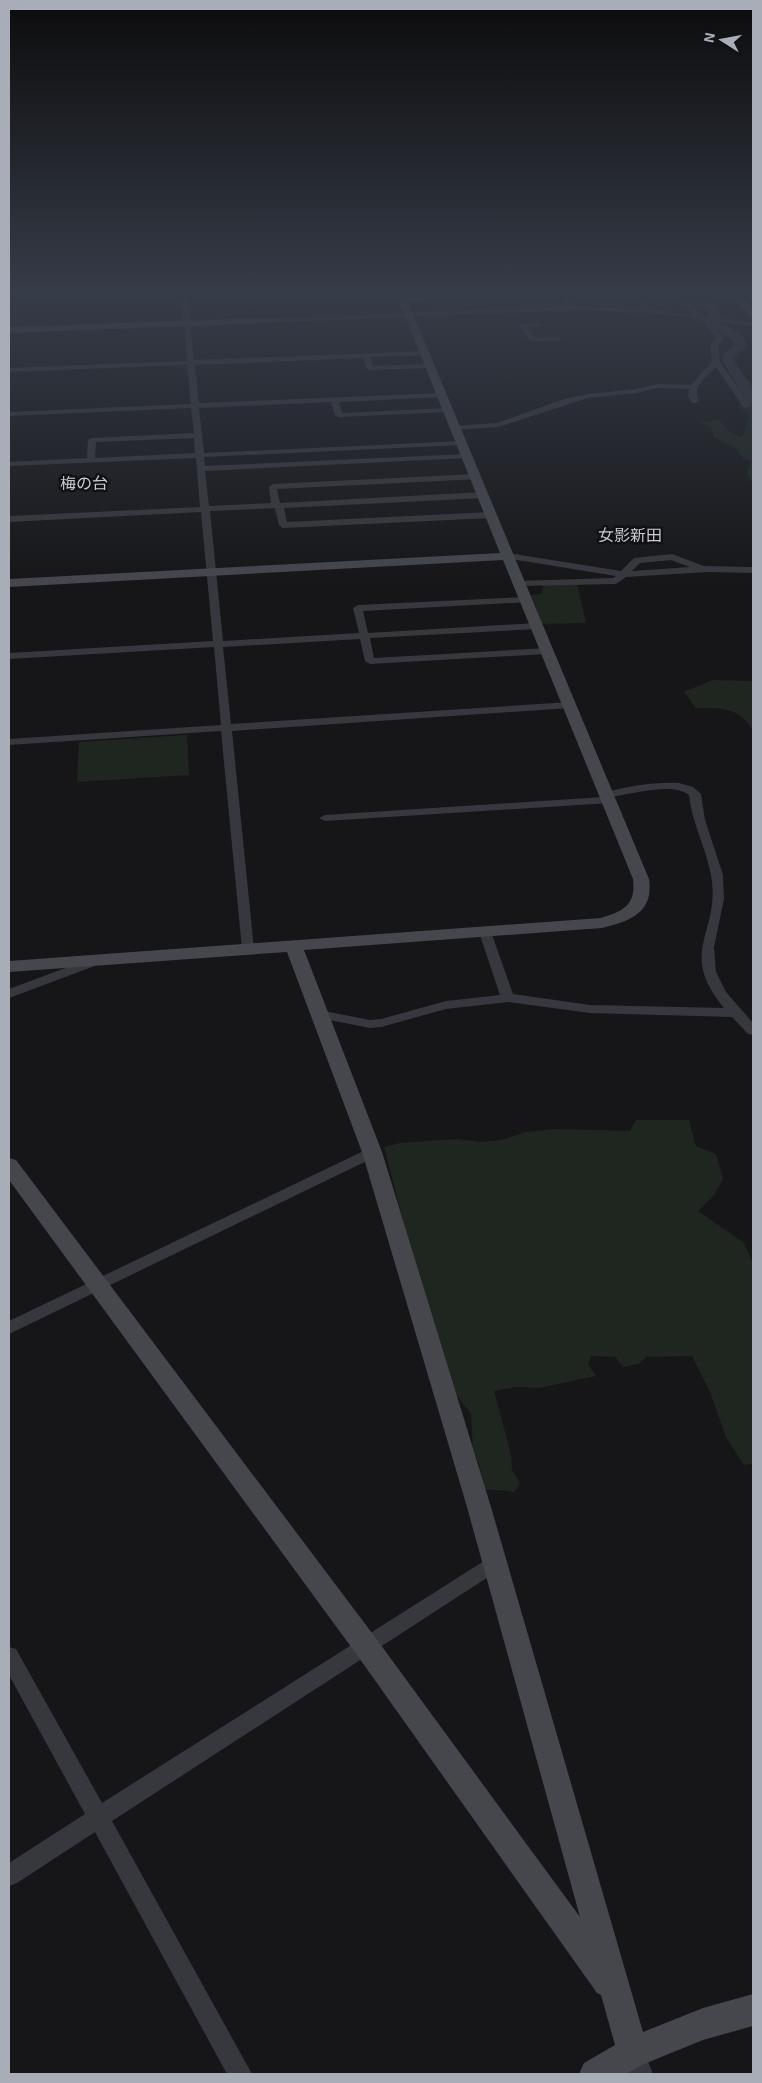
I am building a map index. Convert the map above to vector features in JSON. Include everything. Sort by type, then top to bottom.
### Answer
[{"type":"street","points":[[194,391],[248,949]]},
{"type":"street","points":[[9,967],[602,923],[622,917],[633,910],[642,900],[643,888],[608,798],[440,391]]},
{"type":"street","points":[[456,428],[498,425],[567,401],[588,396],[634,391]]},
{"type":"street","points":[[693,391],[692,396],[695,401]]},
{"type":"street","points":[[737,391],[747,406]]},
{"type":"street","points":[[9,414],[442,395]]},
{"type":"street","points":[[334,400],[339,415],[448,410]]},
{"type":"street","points":[[91,460],[92,440],[198,435]]},
{"type":"street","points":[[9,464],[200,455],[464,450]]},
{"type":"street","points":[[202,469],[464,450]]},
{"type":"street","points":[[476,477],[272,487],[283,525],[491,515]]},
{"type":"street","points":[[377,482],[382,500]]},
{"type":"street","points":[[9,519],[483,495]]},
{"type":"street","points":[[9,583],[508,556],[620,574],[708,569],[753,570]]},
{"type":"street","points":[[519,582],[616,581],[620,574],[636,560],[672,556],[685,563],[708,569]]},
{"type":"street","points":[[526,600],[358,608],[370,661],[547,651]]},
{"type":"street","points":[[9,656],[537,626]]},
{"type":"street","points":[[9,742],[570,706]]},
{"type":"street","points":[[325,818],[608,798],[655,787],[686,787],[695,794],[699,821],[713,860],[718,882],[717,907],[708,949],[708,965],[720,994],[753,1031]]},
{"type":"street","points":[[485,932],[508,998]]},
{"type":"street","points":[[294,947],[372,1152],[495,1562],[637,2063]]},
{"type":"street","points":[[9,994],[98,959]]},
{"type":"street","points":[[319,1014],[370,1024],[381,1023],[446,1005],[508,998],[590,1009],[736,1013]]},
{"type":"street","points":[[9,1328],[372,1152]]},
{"type":"street","points":[[9,1165],[366,1646],[616,1993]]},
{"type":"street","points":[[9,1875],[495,1562]]},
{"type":"street","points":[[9,1656],[240,2074]]},
{"type":"street","points":[[595,2074],[637,2063],[703,2024],[753,2010]]},
{"type":"shaded area","points":[[743,391],[753,391],[753,483],[747,474],[751,461],[744,459],[735,448],[714,437],[711,427],[699,422],[719,420],[731,433],[742,437],[750,415],[738,407],[745,395]]},
{"type":"shaded area","points":[[544,584],[577,584],[586,623],[542,624],[531,595],[541,594]]},
{"type":"shaded area","points":[[712,680],[753,681],[753,731],[742,717],[729,710],[696,708],[684,692]]},
{"type":"shaded area","points":[[187,735],[189,775],[77,782],[79,742]]},
{"type":"shaded area","points":[[636,1120],[689,1120],[696,1146],[716,1154],[723,1179],[714,1195],[698,1211],[744,1243],[753,1263],[753,1464],[744,1465],[726,1437],[710,1392],[692,1356],[646,1357],[639,1364],[623,1367],[615,1357],[591,1356],[588,1364],[596,1376],[539,1388],[516,1387],[494,1391],[511,1454],[512,1470],[520,1483],[514,1492],[485,1489],[479,1464],[473,1451],[471,1414],[451,1388],[414,1262],[384,1147],[400,1143],[458,1139],[481,1142],[502,1140],[525,1132],[556,1129],[630,1131]]},
{"type":"waterway","points":[[747,391],[753,400]]},
{"type":"district","name":"梅の台","points":[[84,482]]},
{"type":"district","name":"女影新田","points":[[630,534]]}]
